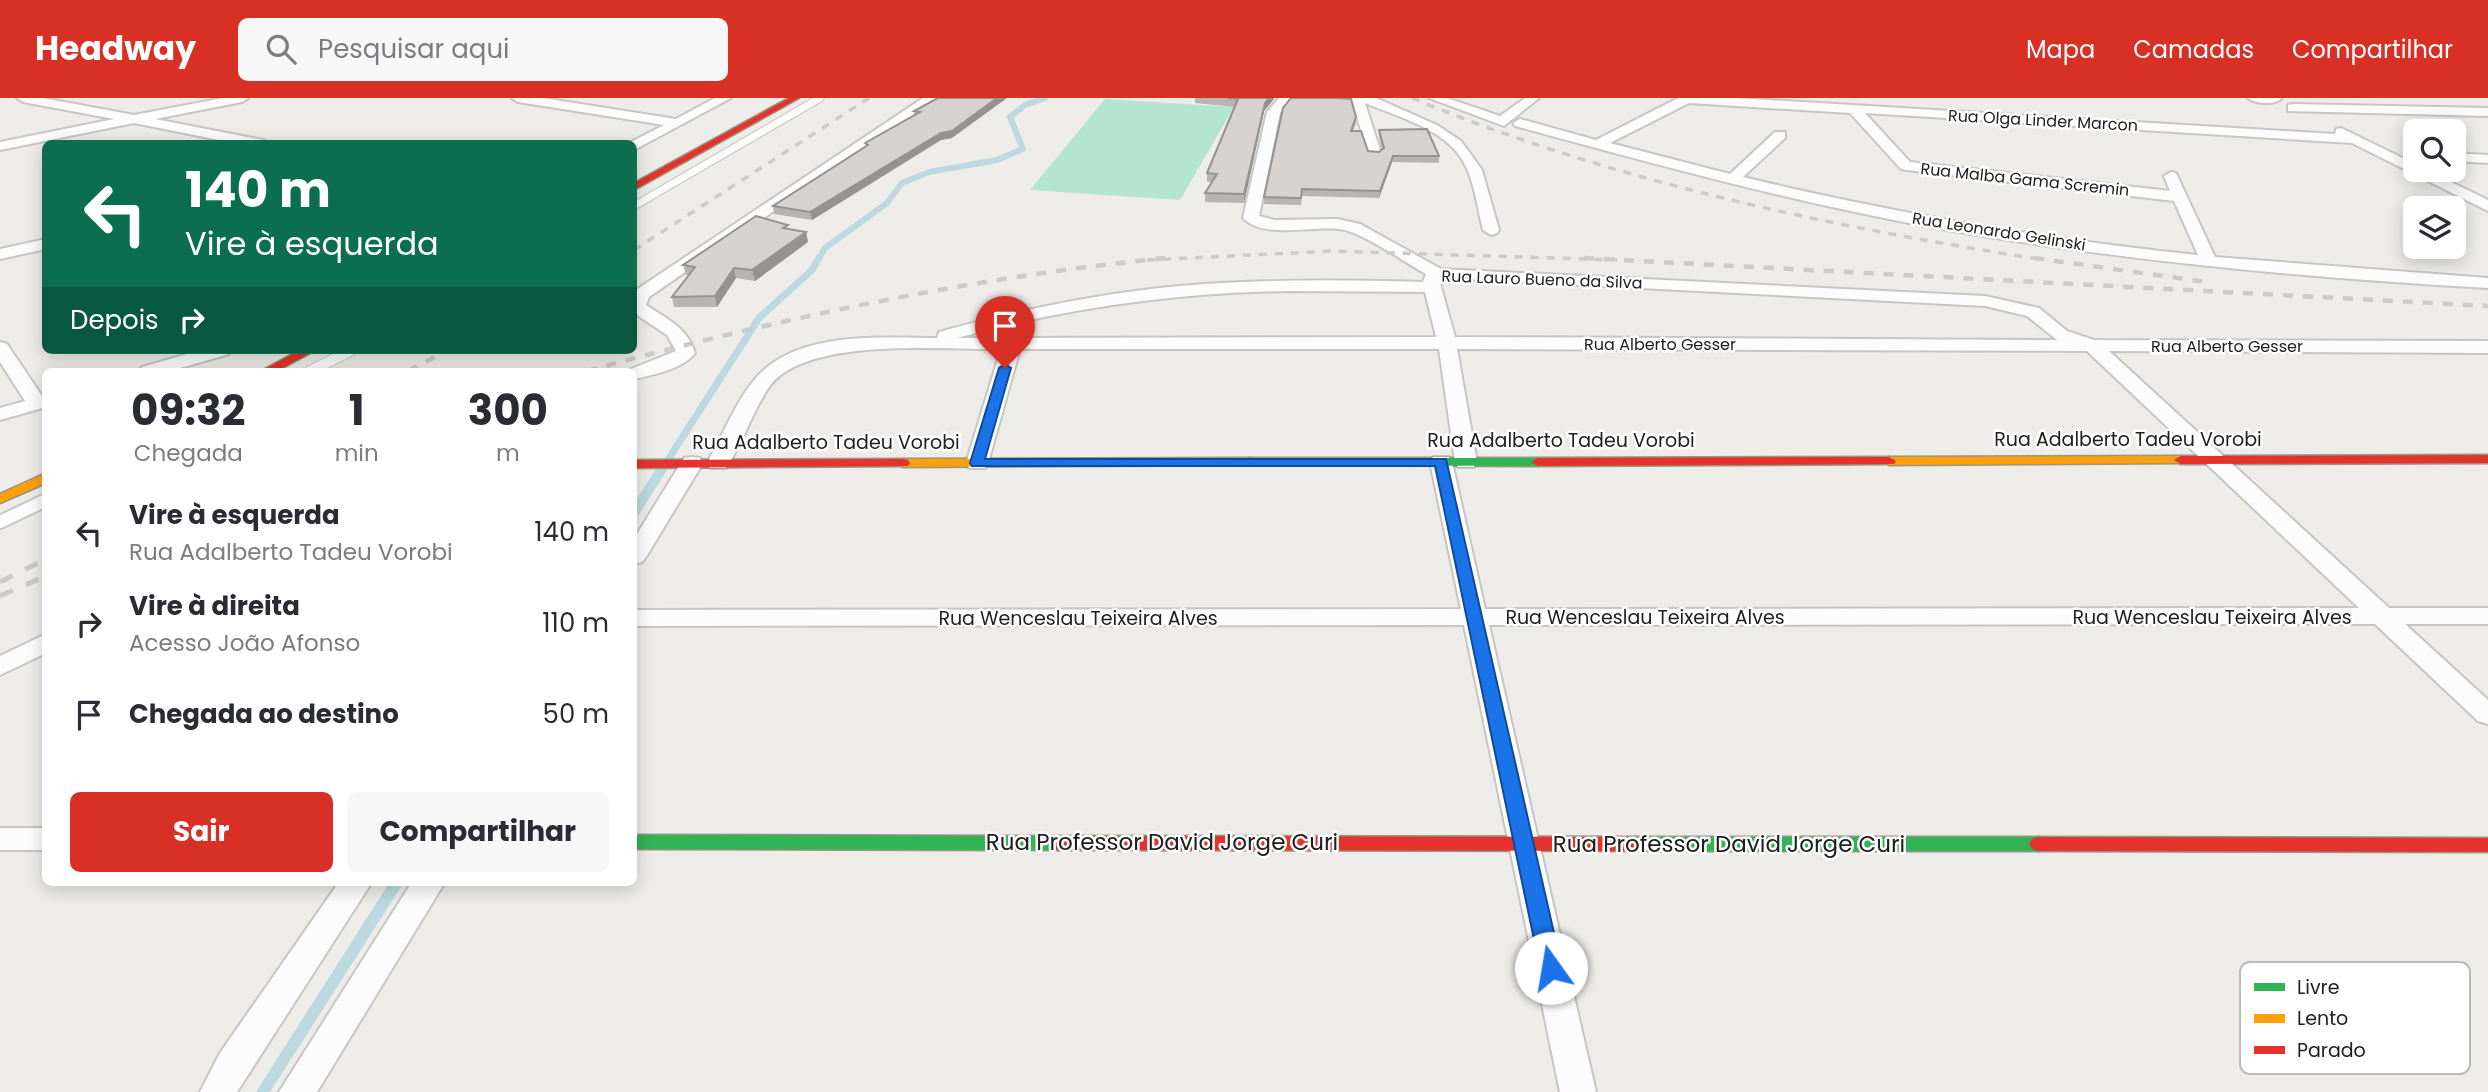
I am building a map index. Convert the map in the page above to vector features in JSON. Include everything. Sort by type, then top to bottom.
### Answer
[{"type":"street","points":[[23,98],[243,140]]},
{"type":"street","points":[[69,138],[135,119],[242,98]]},
{"type":"street","points":[[518,98],[678,123]]},
{"type":"street","points":[[637,144],[725,98]]},
{"type":"street","points":[[637,185],[795,98]]},
{"type":"street","points":[[637,305],[642,294],[932,98]]},
{"type":"street","points":[[1266,98],[1285,99]]},
{"type":"street","points":[[1357,98],[1374,153]]},
{"type":"street","points":[[1365,98],[1454,142],[1466,154],[1476,174],[1491,230]]},
{"type":"street","name":"Rua Leonardo Gelinski","points":[[1435,98],[1510,121],[1732,180],[1928,221],[2208,260],[2326,272],[2488,283]]},
{"type":"street","points":[[1510,121],[1532,98]]},
{"type":"street","points":[[1598,144],[1688,98]]},
{"type":"street","name":"Rua Olga Linder Marcon","points":[[1688,98],[2355,139]]},
{"type":"street","points":[[1959,98],[1971,116]]},
{"type":"street","points":[[2254,98],[2274,99],[2403,164]]},
{"type":"street","points":[[1285,99],[1274,112],[1251,218],[1260,223],[1276,225],[1338,224],[1354,228],[1435,280],[1447,343],[1453,462],[1475,617],[1578,1092]]},
{"type":"street","name":"Rua Malba Gama Scremin","points":[[1854,108],[1906,166],[2180,197]]},
{"type":"street","points":[[2293,108],[2488,112]]},
{"type":"street","points":[[1732,180],[1780,135]]},
{"type":"street","points":[[0,146],[42,141]]},
{"type":"street","points":[[2384,154],[2403,155]]},
{"type":"street","points":[[2466,158],[2488,159]]},
{"type":"street","points":[[2171,176],[2208,260]]},
{"type":"street","points":[[2439,182],[2488,206]]},
{"type":"street","points":[[0,254],[42,245]]},
{"type":"street","name":"Rua Lauro Bueno da Silva","points":[[915,345],[1034,314],[1178,291],[1435,280],[1985,301],[2034,312],[2061,335],[2091,345]]},
{"type":"street","points":[[637,308],[669,326],[684,345],[686,353],[668,363],[637,372]]},
{"type":"street","name":"Rua Alberto Gesser","points":[[718,463],[761,384],[770,373],[805,354],[831,347],[1447,343],[2488,347]]},
{"type":"street","points":[[977,463],[1012,344]]},
{"type":"street","points":[[2091,345],[2488,715]]},
{"type":"street","points":[[0,348],[41,402],[0,414]]},
{"type":"street","points":[[159,368],[208,354]]},
{"type":"street","points":[[273,368],[302,354]]},
{"type":"street","name":"Rua Adalberto Tadeu Vorobi","points":[[637,466],[692,463],[2488,460]]},
{"type":"street","points":[[637,552],[692,463]]},
{"type":"street","points":[[0,499],[42,479]]},
{"type":"street","name":"Rua Wenceslau Teixeira Alves","points":[[637,618],[2488,616]]},
{"type":"street","points":[[0,667],[42,644]]},
{"type":"street","points":[[0,839],[42,839]]},
{"type":"street","name":"Rua Professor David Jorge Curi","points":[[637,842],[2488,845]]},
{"type":"street","points":[[218,1092],[233,1064],[353,886]]},
{"type":"street","points":[[297,1092],[426,886]]},
{"type":"lane","points":[[637,204],[820,98]]},
{"type":"lane","points":[[316,368],[344,354]]},
{"type":"lane","points":[[0,523],[42,502]]},
{"type":"green space","points":[[1105,99],[1234,107],[1180,200],[1030,190]]},
{"type":"building","points":[[938,98],[997,98],[952,131],[941,133],[810,212],[773,206],[868,145],[865,143],[920,112],[914,111]]},
{"type":"building","points":[[1228,98],[1269,98],[1265,103],[1244,194],[1205,193],[1217,174],[1207,173],[1238,99]]},
{"type":"building","points":[[1291,98],[1351,99],[1356,117],[1351,131],[1361,131],[1368,151],[1379,152],[1384,148],[1379,130],[1427,129],[1439,156],[1393,156],[1380,191],[1302,189],[1301,198],[1264,197],[1283,108]]},
{"type":"building","points":[[756,216],[788,225],[783,228],[806,232],[752,270],[734,268],[715,296],[672,297],[695,267],[683,265]]},
{"type":"waterway","points":[[818,260],[825,248],[887,203],[902,183],[929,172],[997,160],[1023,149],[1010,117],[1025,105],[1045,98]]},
{"type":"waterway","points":[[662,469],[759,318],[812,270],[819,258]]},
{"type":"waterway","points":[[637,508],[663,467]]},
{"type":"waterway","points":[[263,1092],[394,886]]},
{"type":"railway","points":[[637,248],[869,98]]},
{"type":"railway","points":[[1412,98],[1488,128],[1566,154],[1724,198],[1884,233],[2045,260]]},
{"type":"railway","points":[[1147,260],[1333,251],[1617,260]]},
{"type":"railway","points":[[598,368],[730,334],[873,302],[1018,277],[1165,258]]},
{"type":"railway","points":[[1584,258],[2488,306]]},
{"type":"railway","points":[[2034,258],[2207,282]]},
{"type":"railway","points":[[414,368],[440,354]]},
{"type":"railway","points":[[0,582],[42,561]]},
{"type":"railway","points":[[0,596],[42,578]]},
{"type":"traffic: fast","points":[[1250,462],[1538,462]]},
{"type":"traffic: fast","points":[[637,842],[1059,843]]},
{"type":"traffic: fast","points":[[1636,844],[2039,844]]},
{"type":"traffic: slow","points":[[1889,461],[2181,460]]},
{"type":"traffic: slow","points":[[903,463],[1250,462]]},
{"type":"traffic: slow","points":[[0,499],[42,479]]},
{"type":"traffic: jam","points":[[637,185],[795,98]]},
{"type":"traffic: jam","points":[[273,368],[302,354]]},
{"type":"traffic: jam","points":[[2181,460],[2488,459]]},
{"type":"traffic: jam","points":[[1538,462],[1889,461]]},
{"type":"traffic: jam","points":[[637,464],[903,463]]},
{"type":"traffic: jam","points":[[1059,843],[1636,844]]},
{"type":"traffic: jam","points":[[2039,844],[2488,845]]},
{"type":"route","points":[[1005,368],[977,463],[1441,462],[1551,968]]}]
